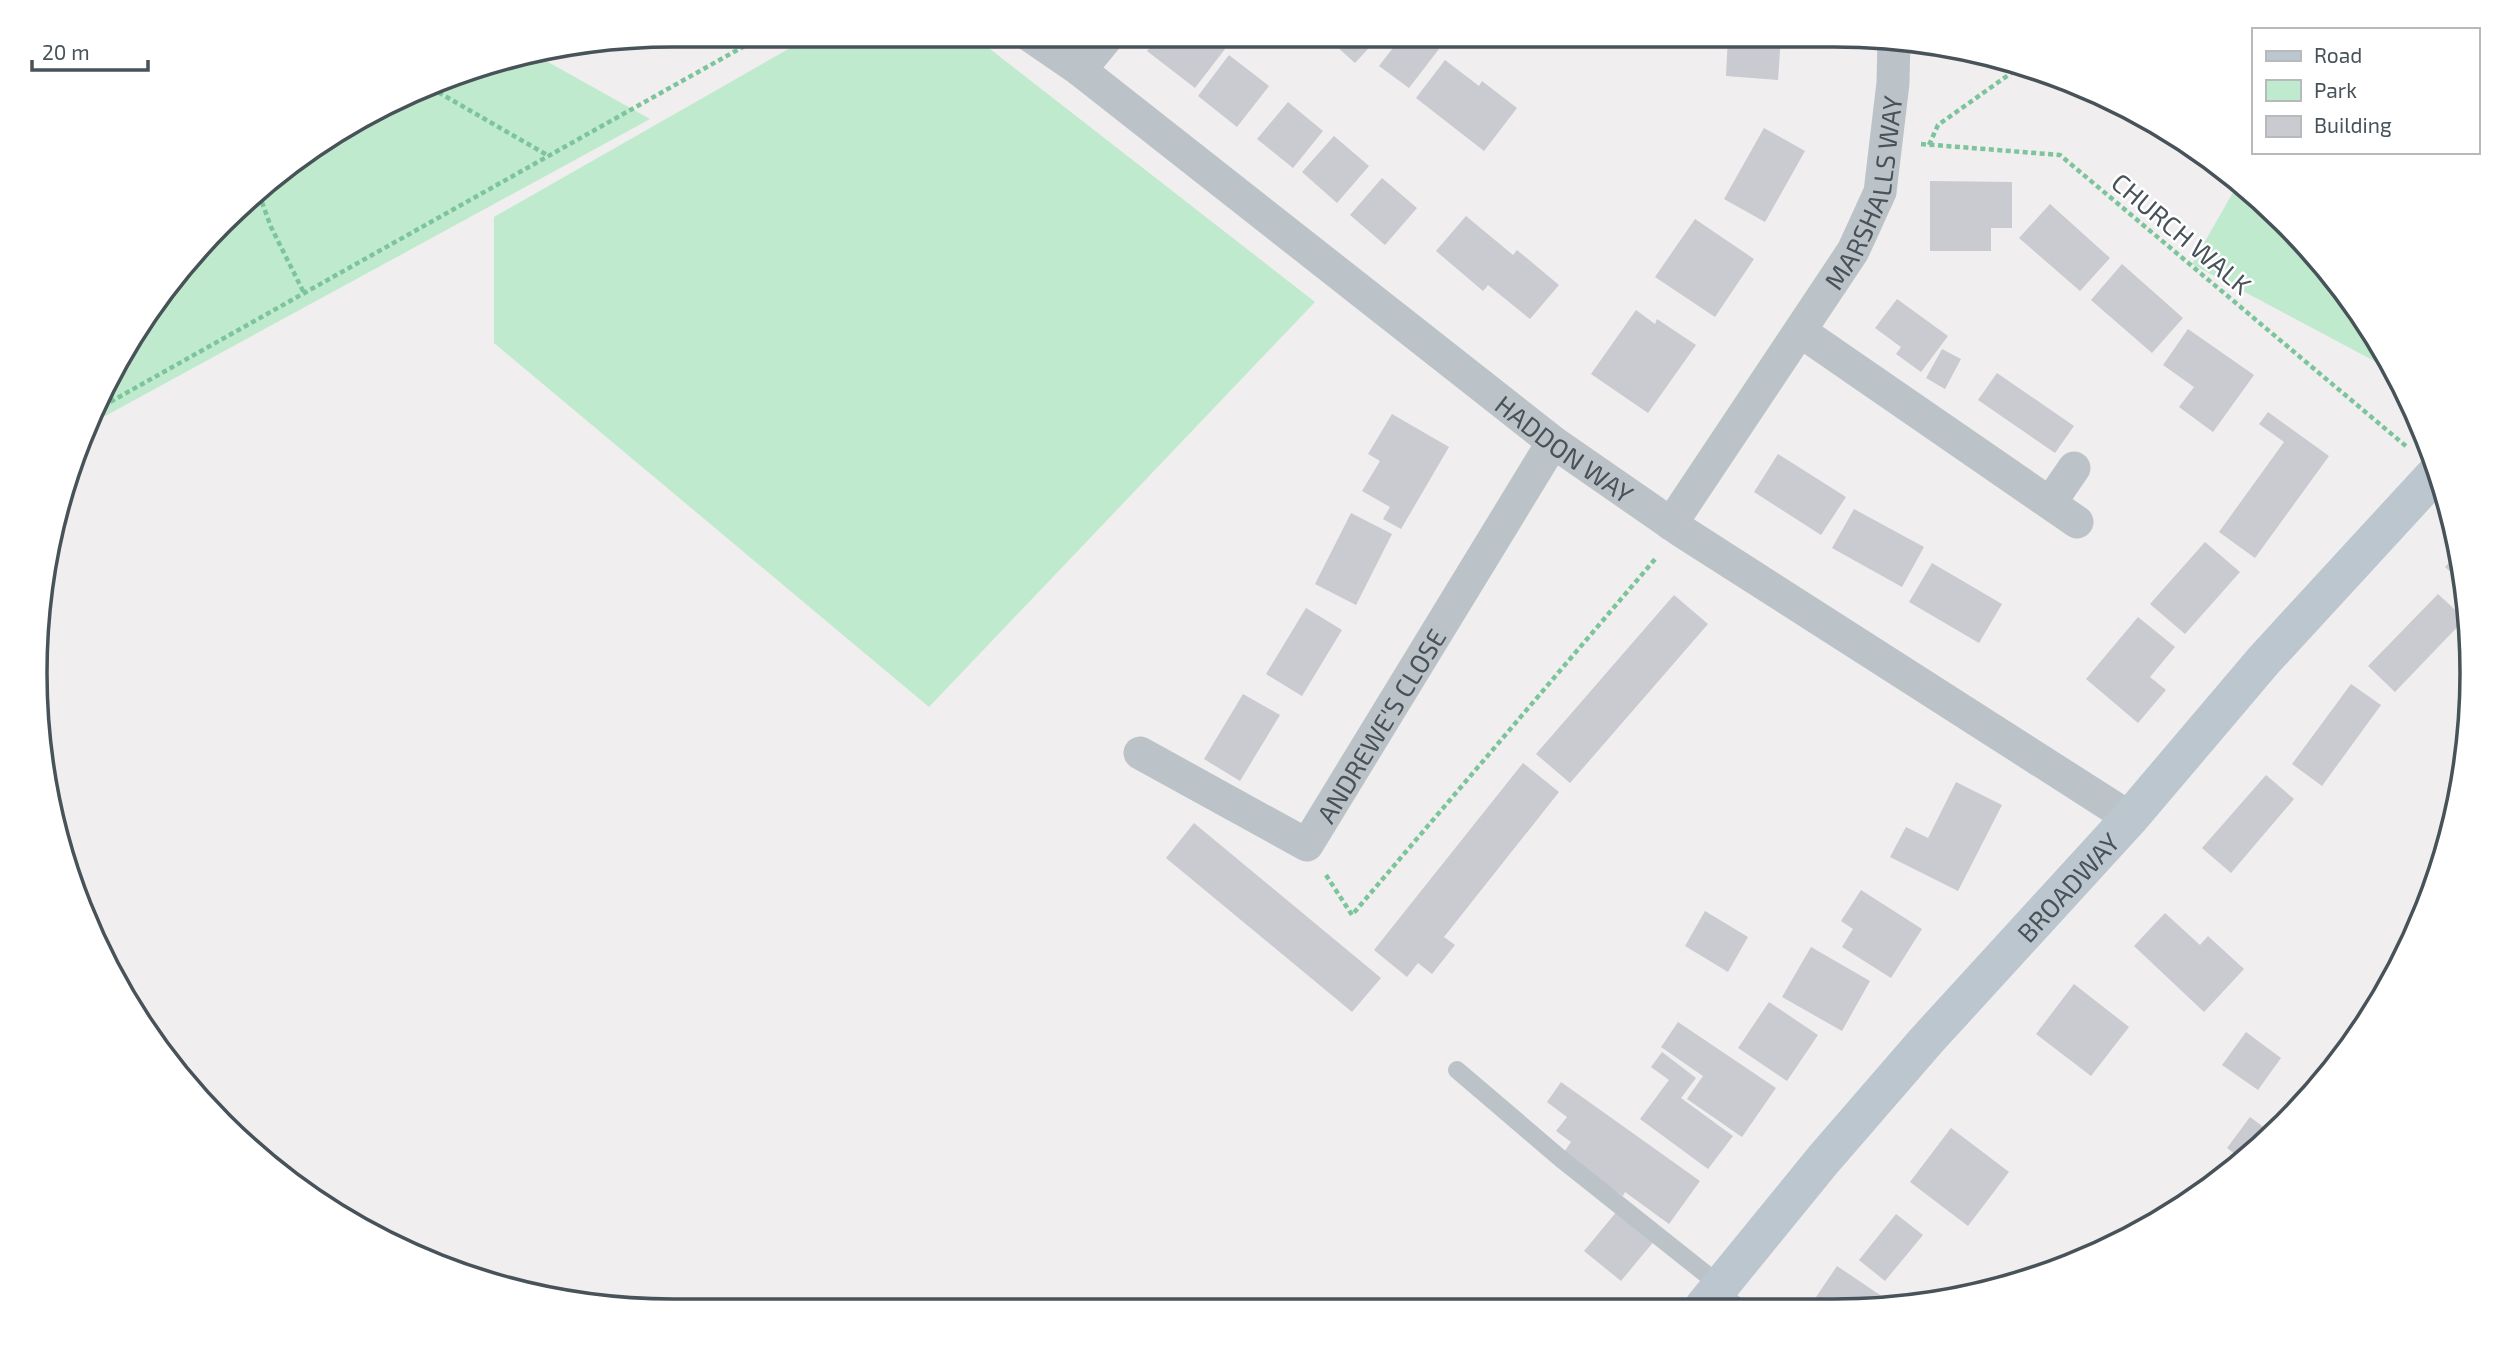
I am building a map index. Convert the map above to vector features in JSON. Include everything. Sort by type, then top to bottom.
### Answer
[{"type":"main road","name":"BROADWAY","points":[[1720,1298],[1822,1160],[1917,1051],[2130,818],[2264,660],[2424,464]]},
{"type":"street","name":"HADDON WAY","points":[[1046,47],[1080,70],[1553,442],[1675,527],[2130,818]]},
{"type":"street","points":[[1080,70],[1100,47]]},
{"type":"street","name":"MARSHALLS WAY","points":[[1675,527],[1853,251],[1880,192],[1893,83],[1894,51]]},
{"type":"street","points":[[1800,331],[2064,512],[2074,468]]},
{"type":"street","name":"ANDREWE'S CLOSE","points":[[1140,753],[1307,845],[1553,442]]},
{"type":"lane","points":[[1457,1070],[1720,1298]]},
{"type":"path","points":[[109,403],[742,47]]},
{"type":"path","points":[[1929,145],[1938,125],[2011,73]]},
{"type":"path","points":[[439,93],[547,155]]},
{"type":"path","name":"CHURCH WALK","points":[[1886,142],[2060,155],[2422,460]]},
{"type":"path","points":[[262,202],[271,227],[304,293]]},
{"type":"path","points":[[1307,845],[1352,915],[1675,527]]},
{"type":"green space","points":[[792,47],[987,47],[1315,302],[929,707],[494,343],[494,217]]},
{"type":"green space","points":[[545,60],[650,119],[102,418],[131,360],[153,325],[203,260],[260,203],[325,153],[360,131],[396,112],[472,80]]},
{"type":"green space","points":[[2233,192],[2304,260],[2354,325],[2377,363],[2192,264]]},
{"type":"building","points":[[1150,47],[1225,49],[1195,88],[1147,51]]},
{"type":"building","points":[[1337,47],[1370,47],[1355,63]]},
{"type":"building","points":[[1394,47],[1439,49],[1409,88],[1379,66]]},
{"type":"building","points":[[1727,47],[1780,47],[1778,80],[1726,76]]},
{"type":"building","points":[[1229,55],[1269,86],[1237,127],[1198,96]]},
{"type":"building","points":[[1445,60],[1479,86],[1482,81],[1517,108],[1484,151],[1416,98]]},
{"type":"building","points":[[1288,102],[1323,131],[1293,168],[1257,139]]},
{"type":"building","points":[[1764,128],[1805,151],[1765,222],[1724,199]]},
{"type":"building","points":[[1334,136],[1369,166],[1337,203],[1302,172]]},
{"type":"building","points":[[1382,178],[1417,208],[1385,245],[1350,215]]},
{"type":"building","points":[[1930,181],[2012,182],[2012,228],[1991,228],[1991,251],[1930,251]]},
{"type":"building","points":[[2050,204],[2110,258],[2080,291],[2019,238]]},
{"type":"building","points":[[1466,216],[1513,255],[1517,250],[1559,285],[1530,319],[1488,285],[1483,291],[1436,251]]},
{"type":"building","points":[[1695,219],[1754,259],[1715,317],[1655,277]]},
{"type":"building","points":[[2122,264],[2183,318],[2152,353],[2091,300]]},
{"type":"building","points":[[1897,299],[1948,336],[1921,372],[1896,354],[1901,347],[1875,328]]},
{"type":"building","points":[[1636,310],[1655,324],[1657,319],[1696,345],[1648,413],[1591,374]]},
{"type":"building","points":[[2188,329],[2254,375],[2213,432],[2179,407],[2194,387],[2163,365]]},
{"type":"building","points":[[1942,349],[1961,359],[1945,389],[1926,378]]},
{"type":"building","points":[[1997,373],[2074,426],[2055,453],[1978,400]]},
{"type":"building","points":[[2268,412],[2329,456],[2255,558],[2219,532],[2284,442],[2259,424]]},
{"type":"building","points":[[1392,414],[1449,447],[1401,529],[1383,519],[1390,507],[1362,491],[1380,461],[1368,454]]},
{"type":"building","points":[[1778,454],[1846,497],[1821,535],[1754,492]]},
{"type":"building","points":[[1854,509],[1924,547],[1902,587],[1832,548]]},
{"type":"building","points":[[1351,513],[1392,534],[1356,605],[1315,584]]},
{"type":"building","points":[[2205,542],[2240,572],[2185,634],[2150,604]]},
{"type":"building","points":[[1932,563],[2002,604],[1979,643],[1909,602]]},
{"type":"building","points":[[2438,594],[2456,611],[2457,627],[2395,692],[2368,666]]},
{"type":"building","points":[[1674,595],[1708,624],[1570,783],[1536,754]]},
{"type":"building","points":[[1306,608],[1342,630],[1302,696],[1266,674]]},
{"type":"building","points":[[2138,617],[2175,647],[2150,677],[2166,690],[2138,723],[2086,679]]},
{"type":"building","points":[[2351,684],[2381,705],[2322,786],[2292,764]]},
{"type":"building","points":[[1243,694],[1280,715],[1240,781],[1204,759]]},
{"type":"building","points":[[1523,763],[1559,792],[1444,937],[1455,945],[1432,974],[1418,963],[1407,977],[1374,950]]},
{"type":"building","points":[[2266,775],[2294,799],[2231,873],[2202,848]]},
{"type":"building","points":[[1956,782],[2002,805],[1958,891],[1890,857],[1906,827],[1928,838]]},
{"type":"building","points":[[1194,823],[1381,978],[1352,1012],[1166,858]]},
{"type":"building","points":[[1861,890],[1922,929],[1891,978],[1842,947],[1853,929],[1841,921]]},
{"type":"building","points":[[1705,911],[1748,937],[1728,972],[1685,946]]},
{"type":"building","points":[[2165,913],[2200,945],[2208,936],[2244,969],[2204,1012],[2134,946]]},
{"type":"building","points":[[1811,947],[1870,981],[1842,1031],[1782,997]]},
{"type":"building","points":[[2074,984],[2129,1027],[2091,1076],[2036,1034]]},
{"type":"building","points":[[1769,1002],[1818,1035],[1787,1081],[1738,1048]]},
{"type":"building","points":[[1678,1022],[1776,1088],[1742,1137],[1687,1099],[1703,1076],[1661,1047]]},
{"type":"building","points":[[2246,1032],[2281,1058],[2258,1090],[2222,1065]]},
{"type":"building","points":[[1662,1052],[1696,1078],[1681,1098],[1733,1136],[1708,1169],[1640,1119],[1669,1080],[1651,1067]]},
{"type":"building","points":[[1561,1082],[1700,1181],[1669,1224],[1625,1192],[1623,1196],[1562,1155],[1571,1142],[1556,1131],[1567,1117],[1547,1102]]},
{"type":"building","points":[[2250,1117],[2263,1127],[2234,1153],[2227,1148]]},
{"type":"building","points":[[1951,1128],[2009,1172],[1968,1226],[1910,1182]]},
{"type":"building","points":[[1618,1210],[1655,1240],[1621,1281],[1584,1251]]},
{"type":"building","points":[[1896,1214],[1923,1235],[1885,1281],[1859,1260]]},
{"type":"building","points":[[1837,1266],[1882,1296],[1834,1299],[1815,1299]]}]
